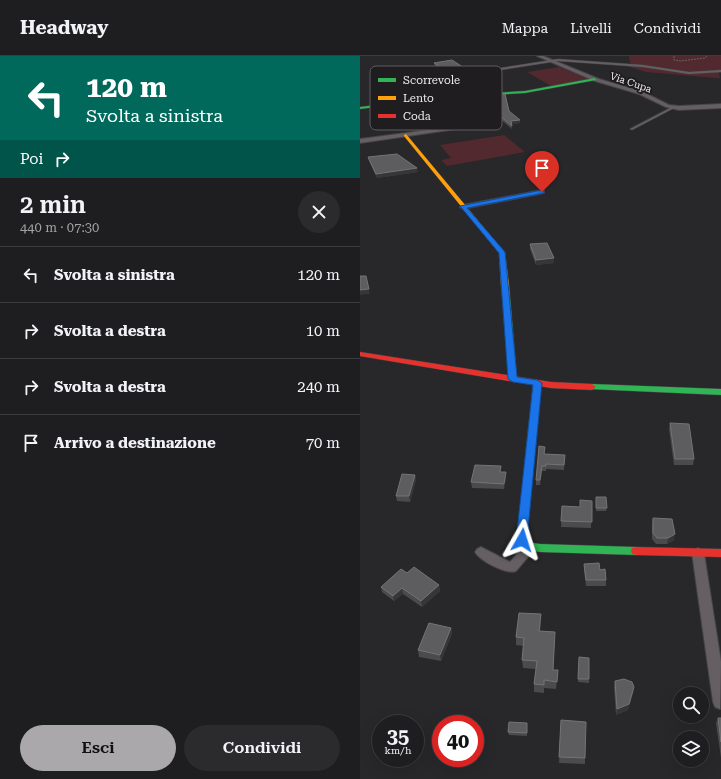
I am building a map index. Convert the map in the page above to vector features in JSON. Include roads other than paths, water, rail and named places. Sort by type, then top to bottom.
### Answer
[{"type":"street","name":"Via Cupa","points":[[539,56],[595,79],[641,93],[675,107],[721,106]]},
{"type":"street","points":[[502,93],[525,92],[595,79]]},
{"type":"street","points":[[360,108],[370,107]]},
{"type":"street","points":[[360,141],[437,130]]},
{"type":"street","points":[[406,134],[463,206],[502,252],[513,379]]},
{"type":"street","points":[[463,206],[542,192]]},
{"type":"street","points":[[360,354],[551,385],[721,392]]},
{"type":"street","points":[[537,383],[522,540],[530,547],[721,553]]},
{"type":"street","points":[[481,552],[498,563],[512,568],[530,547]]},
{"type":"street","points":[[698,553],[720,702]]},
{"type":"lane","points":[[502,68],[549,60],[571,60],[643,66],[689,73],[721,71]]},
{"type":"lane","points":[[631,129],[675,107]]}]
